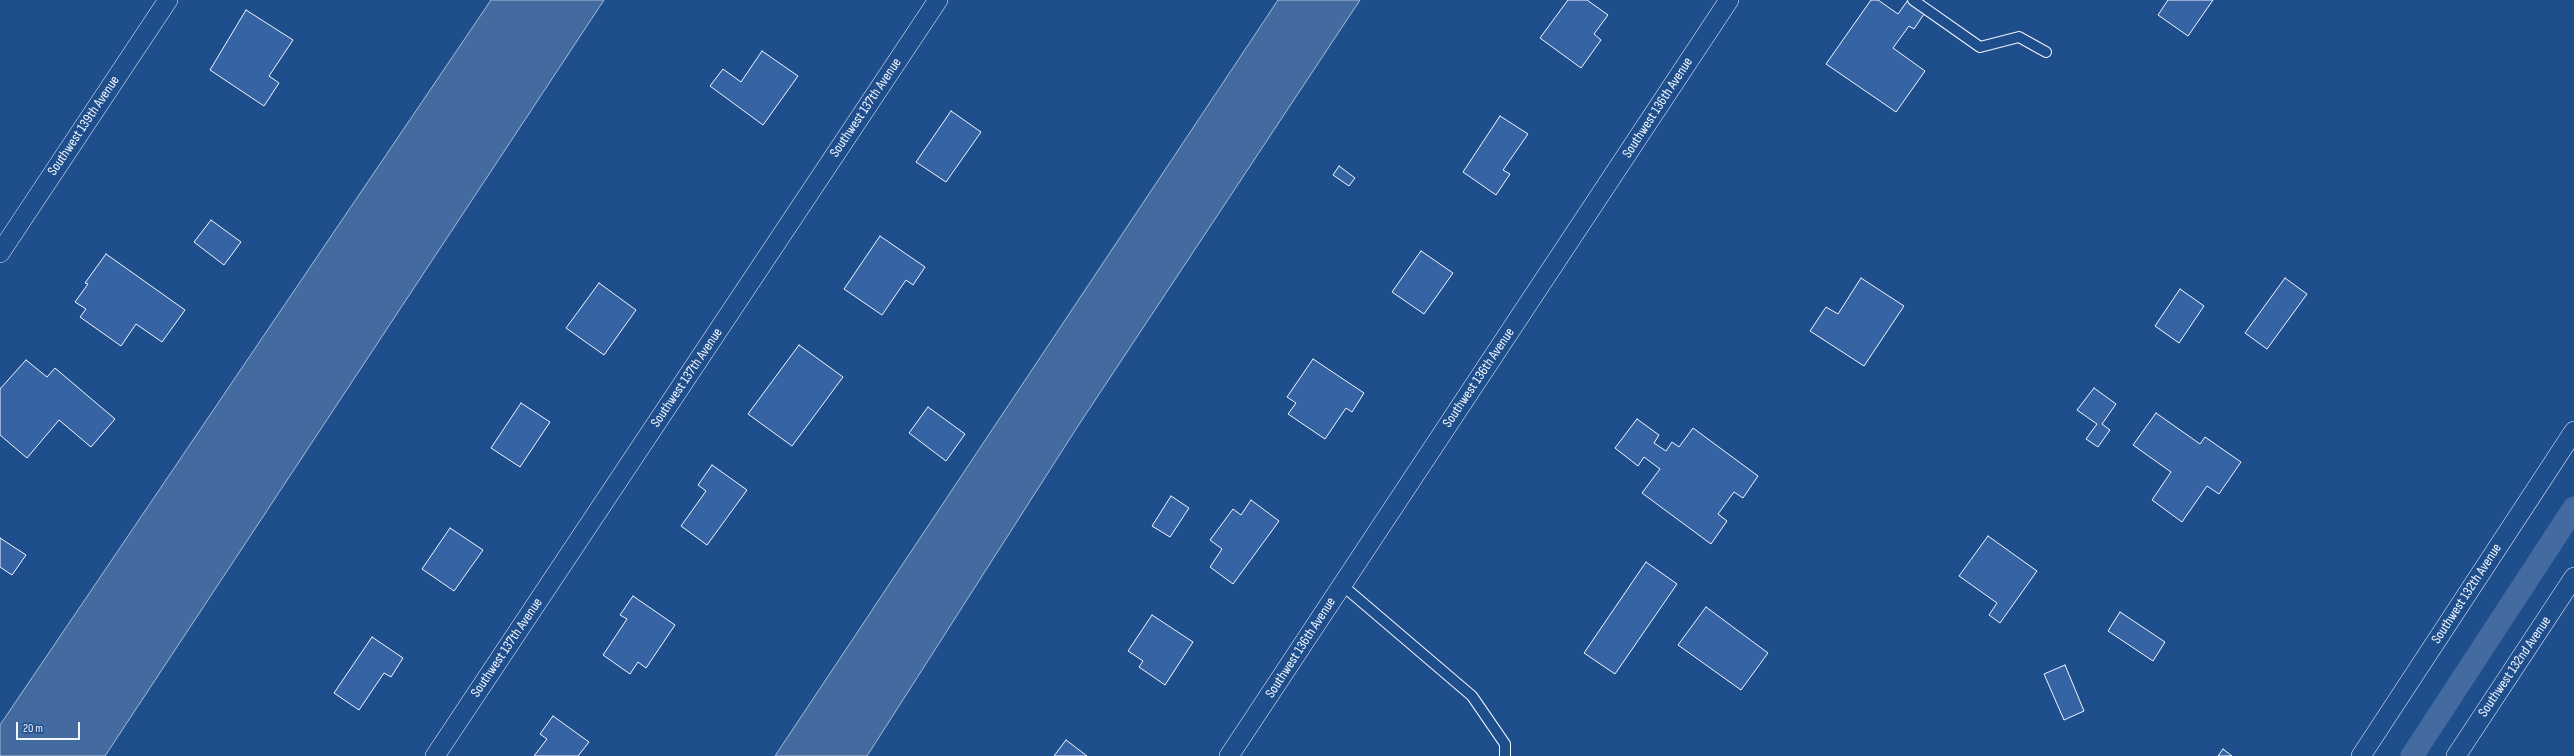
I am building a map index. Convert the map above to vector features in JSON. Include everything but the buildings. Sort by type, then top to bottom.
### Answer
[{"type":"street","name":"Southwest 139th Avenue","points":[[0,252],[168,0]]},
{"type":"street","name":"Southwest 137th Avenue","points":[[435,756],[938,0]]},
{"type":"street","name":"Southwest 136th Avenue","points":[[1229,756],[1730,0]]},
{"type":"street","name":"Southwest 132th Avenue","points":[[2361,756],[2574,431]]},
{"type":"street","name":"Southwest 132nd Avenue","points":[[2456,756],[2574,578]]},
{"type":"lane","points":[[1913,0],[1980,47],[2019,37],[2046,52]]},
{"type":"lane","points":[[1342,585],[1472,696],[1505,744],[1505,756]]},
{"type":"water","points":[[491,0],[604,0],[105,756],[0,756],[0,725]]},
{"type":"water","points":[[1278,0],[1360,0],[1078,426],[867,756],[775,756]]},
{"type":"waterway","points":[[2412,756],[2574,508]]}]
